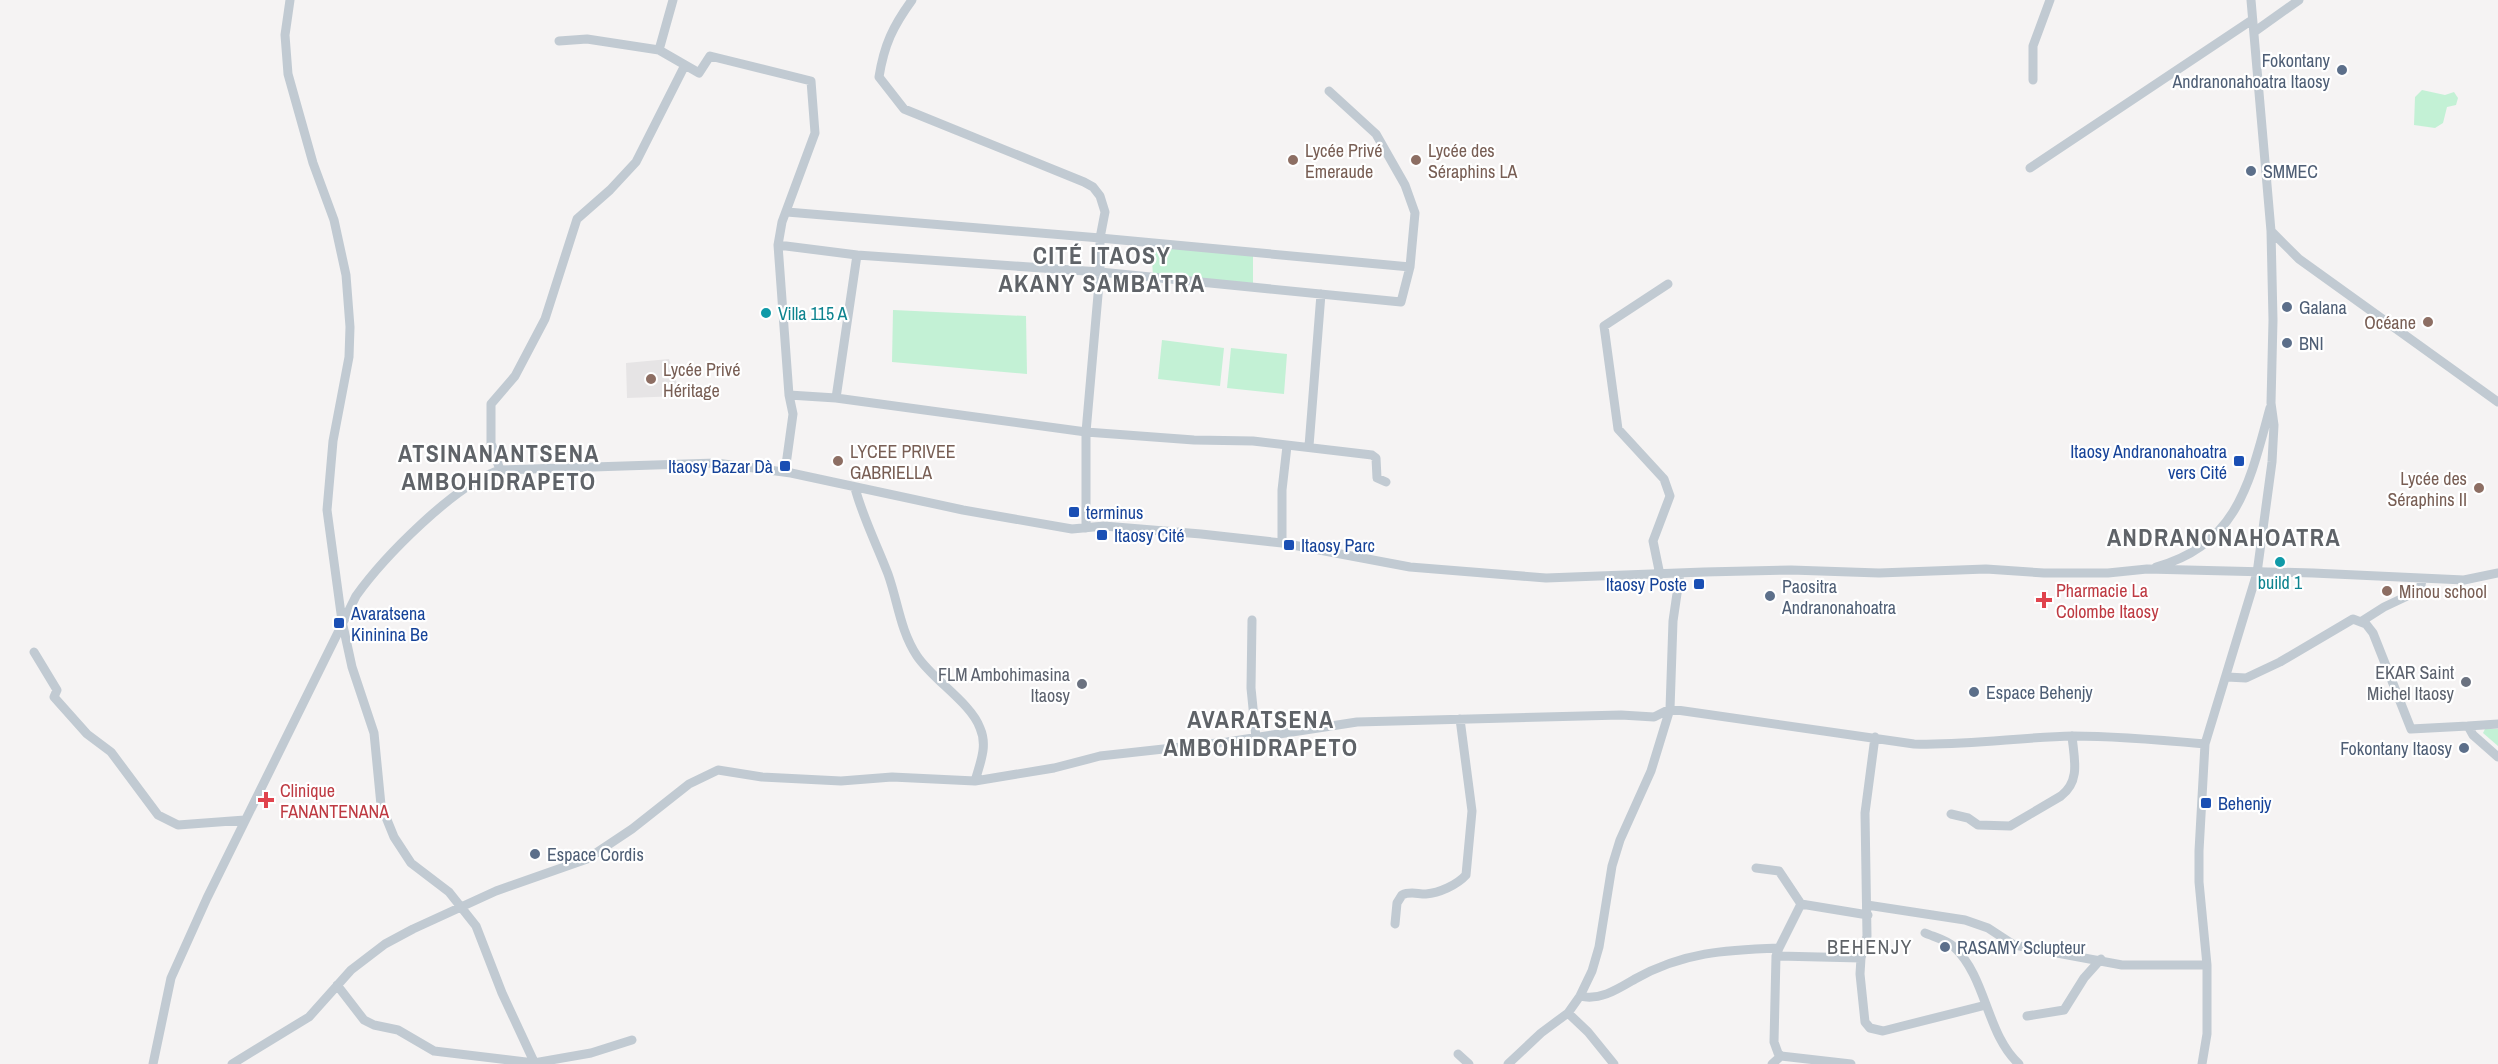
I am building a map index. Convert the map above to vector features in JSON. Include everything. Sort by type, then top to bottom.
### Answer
[{"type":"street","points":[[290,0],[285,35],[288,74],[313,163],[334,219],[346,275],[350,310],[349,357],[333,441],[327,510],[342,621],[352,667],[374,733],[381,805],[394,837],[411,863],[449,892],[476,926],[502,993],[535,1064]]},
{"type":"street","points":[[658,50],[673,0]]},
{"type":"street","points":[[912,0],[895,24],[883,54],[879,77],[904,109],[1093,187],[1100,196],[1105,212],[1100,238],[1100,272],[1086,432],[1086,528]]},
{"type":"street","points":[[2034,80],[2033,46],[2050,0]]},
{"type":"street","points":[[2202,1064],[2207,1034],[2207,965],[2199,882],[2199,851],[2205,744],[2257,573],[2272,462],[2274,425],[2271,403],[2273,320],[2271,231],[2251,0]]},
{"type":"street","points":[[2254,32],[2299,0]]},
{"type":"street","points":[[2030,168],[2252,21]]},
{"type":"street","points":[[560,41],[587,39],[658,50],[684,67],[699,73],[711,56],[811,81],[814,133],[782,222],[778,245],[789,395],[793,414],[785,472]]},
{"type":"street","points":[[500,470],[491,443],[491,405],[515,376],[544,320],[578,219],[636,162],[684,67]]},
{"type":"street","points":[[778,245],[857,255],[1100,272],[1401,302],[1410,267],[1415,213],[1405,185],[1376,134],[1329,91]]},
{"type":"street","points":[[786,212],[1410,267]]},
{"type":"street","points":[[2271,231],[2299,260],[2498,402]]},
{"type":"street","points":[[836,398],[857,255]]},
{"type":"street","points":[[1660,575],[1653,541],[1670,496],[1664,479],[1618,429],[1604,326],[1668,284]]},
{"type":"street","points":[[1309,447],[1321,294]]},
{"type":"street","points":[[789,395],[836,398],[1086,432],[1194,440],[1253,441],[1372,455],[1376,458],[1377,477],[1386,482]]},
{"type":"street","points":[[2147,569],[2170,563],[2192,553],[2212,539],[2229,520],[2242,495],[2271,403]]},
{"type":"street","points":[[1282,543],[1282,490],[1287,446]]},
{"type":"street","points":[[153,1064],[171,978],[245,820],[356,596],[390,554],[456,495],[477,480],[500,470],[716,463],[785,472],[963,510],[1072,529],[1104,526],[1282,543],[1410,567],[1546,578],[1791,570],[1880,573],[1986,569],[2108,573],[2147,569],[2464,580],[2498,573]]},
{"type":"street","points":[[855,488],[870,535],[888,573],[906,639],[930,673],[972,714],[979,725],[984,747],[975,781]]},
{"type":"street","points":[[1508,1064],[1541,1033],[1568,1013],[1580,996],[1592,971],[1599,947],[1610,875],[1620,840],[1651,771],[1670,709],[1673,621],[1680,573]]},
{"type":"street","points":[[2362,621],[2384,607],[2420,590],[2422,580]]},
{"type":"street","points":[[2227,677],[2246,678],[2280,662],[2353,619],[2362,621],[2373,633],[2411,729],[2498,724]]},
{"type":"street","points":[[1252,620],[1251,688],[1256,738]]},
{"type":"street","points":[[34,652],[57,690],[54,697],[87,734],[111,752],[145,801],[158,815],[178,825],[245,820]]},
{"type":"street","points":[[232,1064],[309,1017],[351,970],[385,944],[413,928],[496,891],[587,859],[632,829],[689,784],[718,770],[762,777],[841,781],[892,777],[975,781],[1054,768],[1100,756],[1256,738],[1357,722],[1621,715],[1654,717],[1670,709],[1914,744],[1954,745],[2072,736],[2135,737],[2205,744]]},
{"type":"street","points":[[1395,924],[1397,903],[1402,895],[1411,892],[1434,892],[1458,882],[1466,875],[1472,811],[1460,719]]},
{"type":"street","points":[[2468,726],[2473,735],[2498,757]]},
{"type":"street","points":[[1951,814],[1968,818],[1978,825],[2010,826],[2061,796],[2068,791],[2074,780],[2072,736]]},
{"type":"street","points":[[1875,737],[1865,813],[1868,910],[1866,943],[1861,958],[1865,1022],[1876,1031],[1883,1031],[1986,1005]]},
{"type":"street","points":[[1756,868],[1779,872],[1801,904]]},
{"type":"street","points":[[1801,904],[1965,920],[1988,928],[2014,945],[2122,964],[2207,965]]},
{"type":"street","points":[[1801,904],[1778,952],[1774,1042],[1781,1056],[1851,1064]]},
{"type":"street","points":[[1925,933],[1947,942],[1957,950],[1972,975],[2005,1048],[2019,1064]]},
{"type":"street","points":[[1580,996],[1587,998],[1606,994],[1657,968],[1706,952],[1778,952],[1861,958]]},
{"type":"street","points":[[2027,1016],[2064,1010],[2084,978],[2101,959]]},
{"type":"street","points":[[337,985],[364,1020],[374,1025],[398,1030],[434,1051],[535,1064],[591,1053],[632,1040]]},
{"type":"street","points":[[1568,1013],[1588,1032],[1614,1064]]},
{"type":"street","points":[[1458,1054],[1469,1064]]},
{"type":"street","points":[[1772,1064],[1781,1056]]},
{"type":"shaded area","name":"Lycée Privé Héritage","points":[[669,359],[681,396],[627,398],[626,363]]},
{"type":"green space","points":[[2422,90],[2445,95],[2454,92],[2458,98],[2456,105],[2447,107],[2443,123],[2435,128],[2414,125],[2415,97]]},
{"type":"green space","points":[[1151,245],[1253,254],[1253,283],[1153,276]]},
{"type":"green space","points":[[893,310],[1026,316],[1027,374],[892,362]]},
{"type":"green space","points":[[1162,340],[1224,348],[1220,386],[1158,379]]},
{"type":"green space","points":[[1231,348],[1287,354],[1284,394],[1227,388]]},
{"type":"green space","points":[[2485,729],[2498,729],[2498,746],[2483,733]]},
{"type":"place","name":"Fokontany Andranonahoatra Itaosy","points":[[2342,70]]},
{"type":"place","name":"Lycée Privé Emeraude","points":[[1293,160]]},
{"type":"place","name":"Lycée des Séraphins LA","points":[[1416,160]]},
{"type":"place","name":"SMMEC","points":[[2251,171]]},
{"type":"place","name":"Galana","points":[[2287,307]]},
{"type":"place","name":"Villa 115 A","points":[[766,313]]},
{"type":"place","name":"Océane","points":[[2428,322]]},
{"type":"place","name":"BNI","points":[[2287,343]]},
{"type":"place","name":"Lycée Privé Héritage","points":[[651,379]]},
{"type":"place","name":"LYCEE PRIVEE GABRIELLA","points":[[838,461]]},
{"type":"place","name":"Itaosy Andranonahoatra vers Cité","points":[[2239,461]]},
{"type":"place","name":"Itaosy Bazar Dà","points":[[785,466]]},
{"type":"place","name":"Lycée des Séraphins II","points":[[2479,488]]},
{"type":"place","name":"terminus","points":[[1074,512]]},
{"type":"place","name":"Itaosy Cité","points":[[1102,535]]},
{"type":"place","name":"Itaosy Parc","points":[[1289,545]]},
{"type":"place","name":"build 1","points":[[2280,562]]},
{"type":"place","name":"Itaosy Poste","points":[[1699,584]]},
{"type":"place","name":"Minou school","points":[[2387,591]]},
{"type":"place","name":"Paositra Andranonahoatra","points":[[1770,596]]},
{"type":"place","name":"Pharmacie La Colombe Itaosy","points":[[2044,600]]},
{"type":"place","name":"Avaratsena Kininina Be","points":[[339,623]]},
{"type":"place","name":"EKAR Saint Michel Itaosy","points":[[2466,682]]},
{"type":"place","name":"FLM Ambohimasina Itaosy","points":[[1082,684]]},
{"type":"place","name":"Espace Behenjy","points":[[1974,692]]},
{"type":"place","name":"Fokontany Itaosy","points":[[2464,748]]},
{"type":"place","name":"Clinique FANANTENANA","points":[[266,800]]},
{"type":"place","name":"Behenjy","points":[[2206,803]]},
{"type":"place","name":"Espace Cordis","points":[[535,854]]},
{"type":"place","name":"RASAMY Sclupteur","points":[[1945,947]]},
{"type":"district","name":"CITÉ ITAOSY AKANY SAMBATRA","points":[[1102,269]]},
{"type":"district","name":"ATSINANANTSENA AMBOHIDRAPETO","points":[[499,467]]},
{"type":"district","name":"ANDRANONAHOATRA","points":[[2224,537]]},
{"type":"district","name":"AVARATSENA AMBOHIDRAPETO","points":[[1261,733]]},
{"type":"district","name":"BEHENJY","points":[[1870,946]]}]
